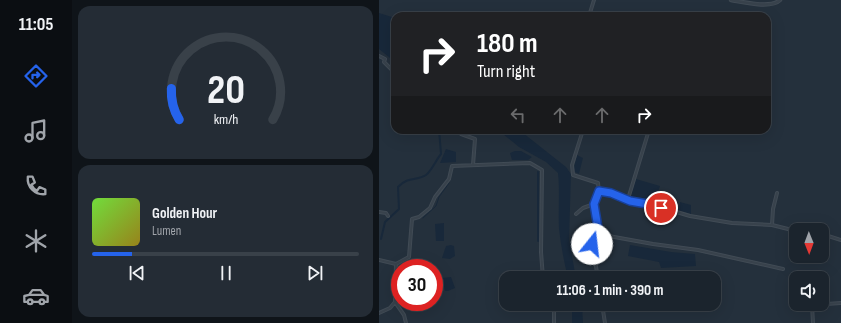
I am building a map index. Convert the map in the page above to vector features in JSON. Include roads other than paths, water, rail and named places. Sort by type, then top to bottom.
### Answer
[{"type":"street","points":[[590,12],[594,0]]},
{"type":"street","points":[[731,0],[760,4],[775,3],[781,0]]},
{"type":"street","points":[[379,56],[385,59],[385,62],[391,69]]},
{"type":"street","points":[[461,134],[475,139],[473,165]]},
{"type":"street","points":[[582,134],[572,165],[573,175],[598,183],[599,191],[594,204],[598,228],[592,244],[597,271]]},
{"type":"street","points":[[628,199],[648,134]]},
{"type":"street","points":[[405,259],[409,257],[412,219],[419,217],[430,208],[435,197],[449,179],[452,166],[530,163],[541,170],[542,271]]},
{"type":"street","points":[[599,191],[713,220],[772,225],[789,229]]},
{"type":"street","points":[[772,225],[773,209],[777,193]]},
{"type":"street","points":[[576,214],[583,208],[594,204]]},
{"type":"street","points":[[379,212],[386,213],[388,216]]},
{"type":"street","points":[[581,231],[653,244],[698,250],[783,269]]},
{"type":"street","points":[[829,236],[841,240]]},
{"type":"street","points":[[379,260],[391,263]]},
{"type":"street","points":[[813,323],[812,305],[841,304]]},
{"type":"street","points":[[379,313],[391,307]]},
{"type":"street","points":[[401,311],[406,323]]},
{"type":"street","points":[[554,311],[554,323]]},
{"type":"street","points":[[603,311],[605,323]]},
{"type":"water","points":[[379,13],[391,17],[391,59],[379,49]]},
{"type":"water","points":[[503,134],[524,134],[566,167],[571,174],[569,240],[575,271],[567,271],[562,248],[559,229],[558,173],[546,162],[519,147]]},
{"type":"water","points":[[446,149],[456,152],[456,162],[440,163]]},
{"type":"water","points":[[521,151],[532,157],[528,160],[512,160],[510,153]]},
{"type":"water","points":[[577,155],[583,158],[579,174],[575,172],[574,167]]},
{"type":"water","points":[[636,179],[660,186],[654,203],[630,198]]},
{"type":"water","points":[[668,200],[678,203],[676,210],[658,205],[660,202]]},
{"type":"water","points":[[680,202],[691,205],[691,214],[678,210]]},
{"type":"water","points":[[444,223],[444,241],[436,241],[435,224]]},
{"type":"water","points":[[630,245],[671,252],[695,254],[696,266],[661,268],[659,262],[628,256]]},
{"type":"water","points":[[446,246],[454,246],[455,256],[450,259],[442,258]]},
{"type":"water","points":[[451,277],[455,288],[445,291],[443,278]]},
{"type":"water","points":[[572,311],[582,311],[583,323],[572,323]]},
{"type":"waterway","points":[[381,239],[385,222],[399,209],[398,187],[405,181],[426,175],[441,154],[439,134]]},
{"type":"waterway","points":[[538,172],[538,241]]},
{"type":"waterway","points":[[423,218],[436,206],[439,197],[449,183]]}]
